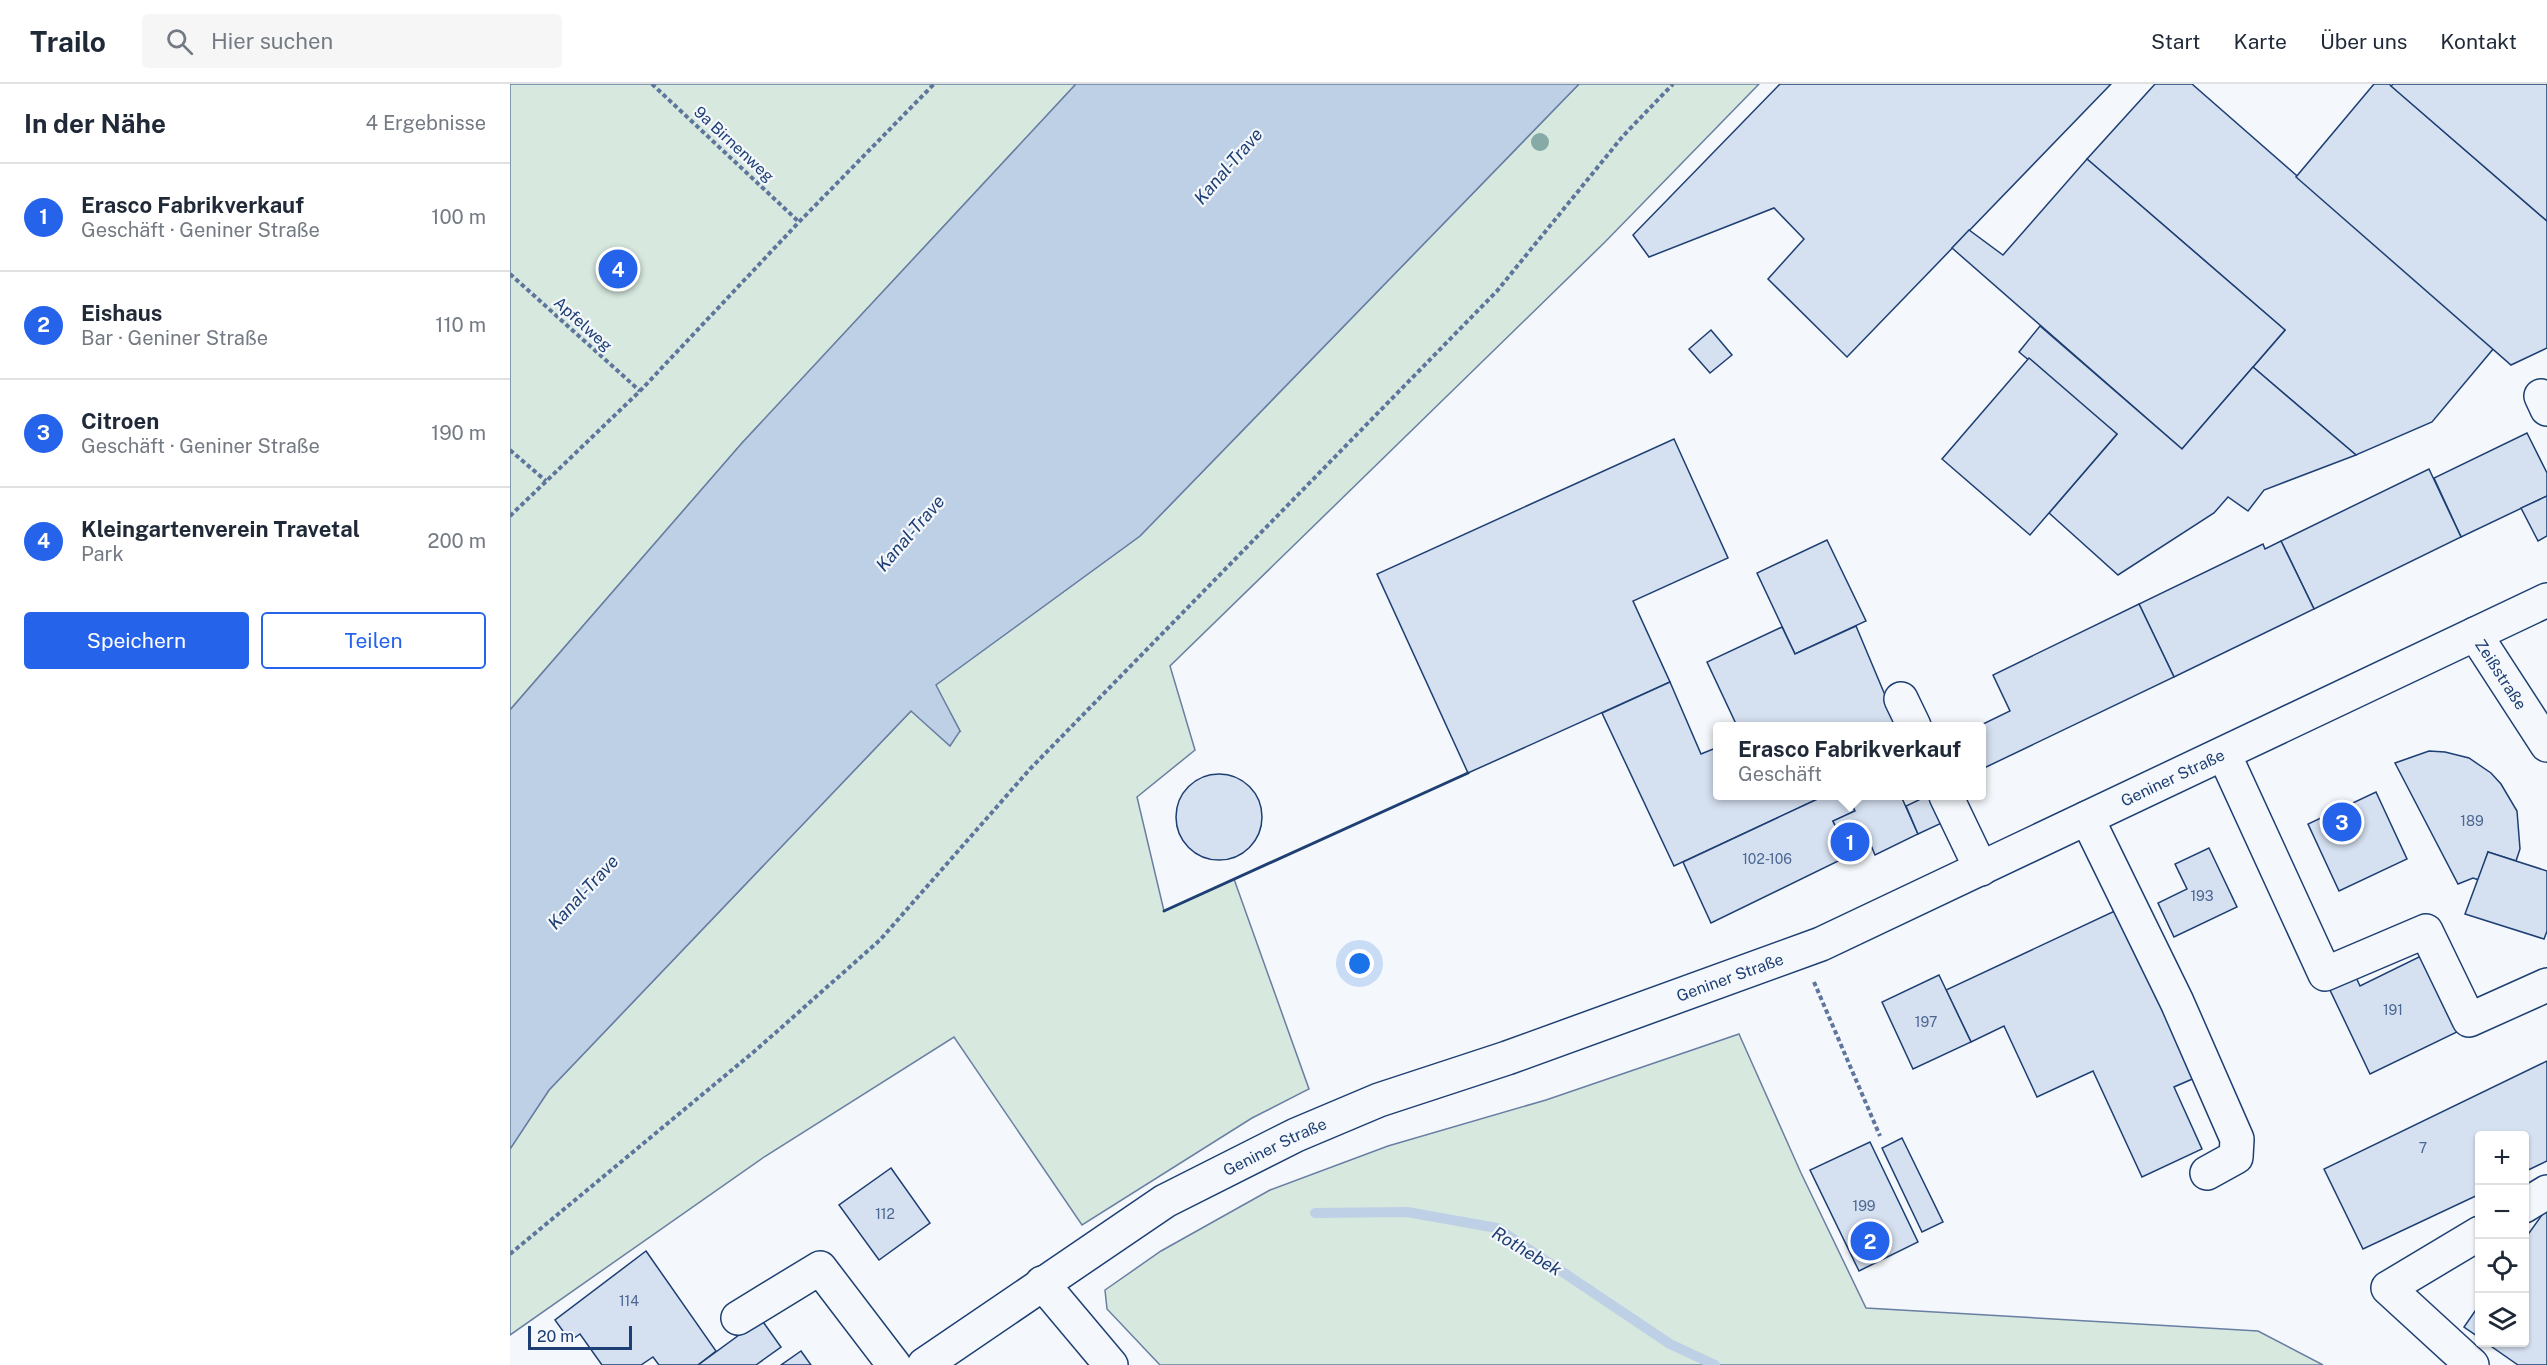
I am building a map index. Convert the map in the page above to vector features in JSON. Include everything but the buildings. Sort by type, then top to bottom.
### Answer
[{"type":"main road","name":"Geniner Straße","points":[[924,1365],[1042,1282],[1165,1201],[1296,1135],[1379,1100],[1507,1058],[1802,951],[1981,869],[2547,600]]},
{"type":"main road","name":"Zeißstraße","points":[[2475,634],[2547,745]]},
{"type":"main road","points":[[2224,754],[2325,974],[2426,931],[2469,1020],[2547,984]]},
{"type":"main road","points":[[1948,800],[1981,869]]},
{"type":"main road","points":[[2087,818],[2177,1002],[2238,1140],[2236,1157],[2207,1173]]},
{"type":"main road","points":[[2529,1203],[2547,1192]]},
{"type":"main road","points":[[2472,1365],[2388,1288],[2475,1236]]},
{"type":"main road","points":[[738,1318],[820,1268],[894,1365]]},
{"type":"main road","points":[[1042,1282],[1111,1365]]},
{"type":"path","name":"9a Birnenweg","points":[[652,84],[799,222]]},
{"type":"path","points":[[510,516],[640,391],[799,222],[934,84]]},
{"type":"path","points":[[510,1254],[756,1050],[880,940],[1030,769],[1497,291],[1623,136],[1673,84]]},
{"type":"path","name":"Apfelweg","points":[[510,274],[640,391]]},
{"type":"path","points":[[510,450],[546,481]]},
{"type":"path","points":[[1802,951],[1880,1136]]},
{"type":"shaded area","points":[[510,84],[1076,84],[742,443],[510,710]]},
{"type":"shaded area","points":[[1579,84],[1759,84],[1605,242],[1170,666],[1195,750],[1137,797],[1164,911],[1234,879],[1309,1089],[1252,1118],[1082,1225],[954,1037],[764,1157],[510,1335],[510,1149],[549,1090],[911,711],[960,731],[935,685],[1140,536]]},
{"type":"shaded area","points":[[1739,1034],[1801,1173],[1866,1308],[2258,1331],[2323,1365],[1160,1365],[1107,1309],[1105,1290],[1161,1251],[1270,1190],[1388,1146],[1546,1100]]},
{"type":"water","name":"Kanal-Trave","points":[[1076,84],[1579,84],[1140,536],[936,685],[960,731],[950,746],[911,711],[549,1090],[510,1149],[510,710],[742,443]]},
{"type":"waterway","name":"Rothebek","points":[[1315,1213],[1407,1212],[1497,1228],[1670,1344],[1715,1365]]},
{"type":"wall","points":[[1164,911],[1468,773]]},
{"type":"place","name":"Kleingartenverein Travetal","points":[[618,269]]},
{"type":"place","name":"Citroen","points":[[2342,822]]},
{"type":"place","name":"Erasco Fabrikverkauf","points":[[1850,842]]},
{"type":"place","name":"Eishaus","points":[[1870,1241]]}]
